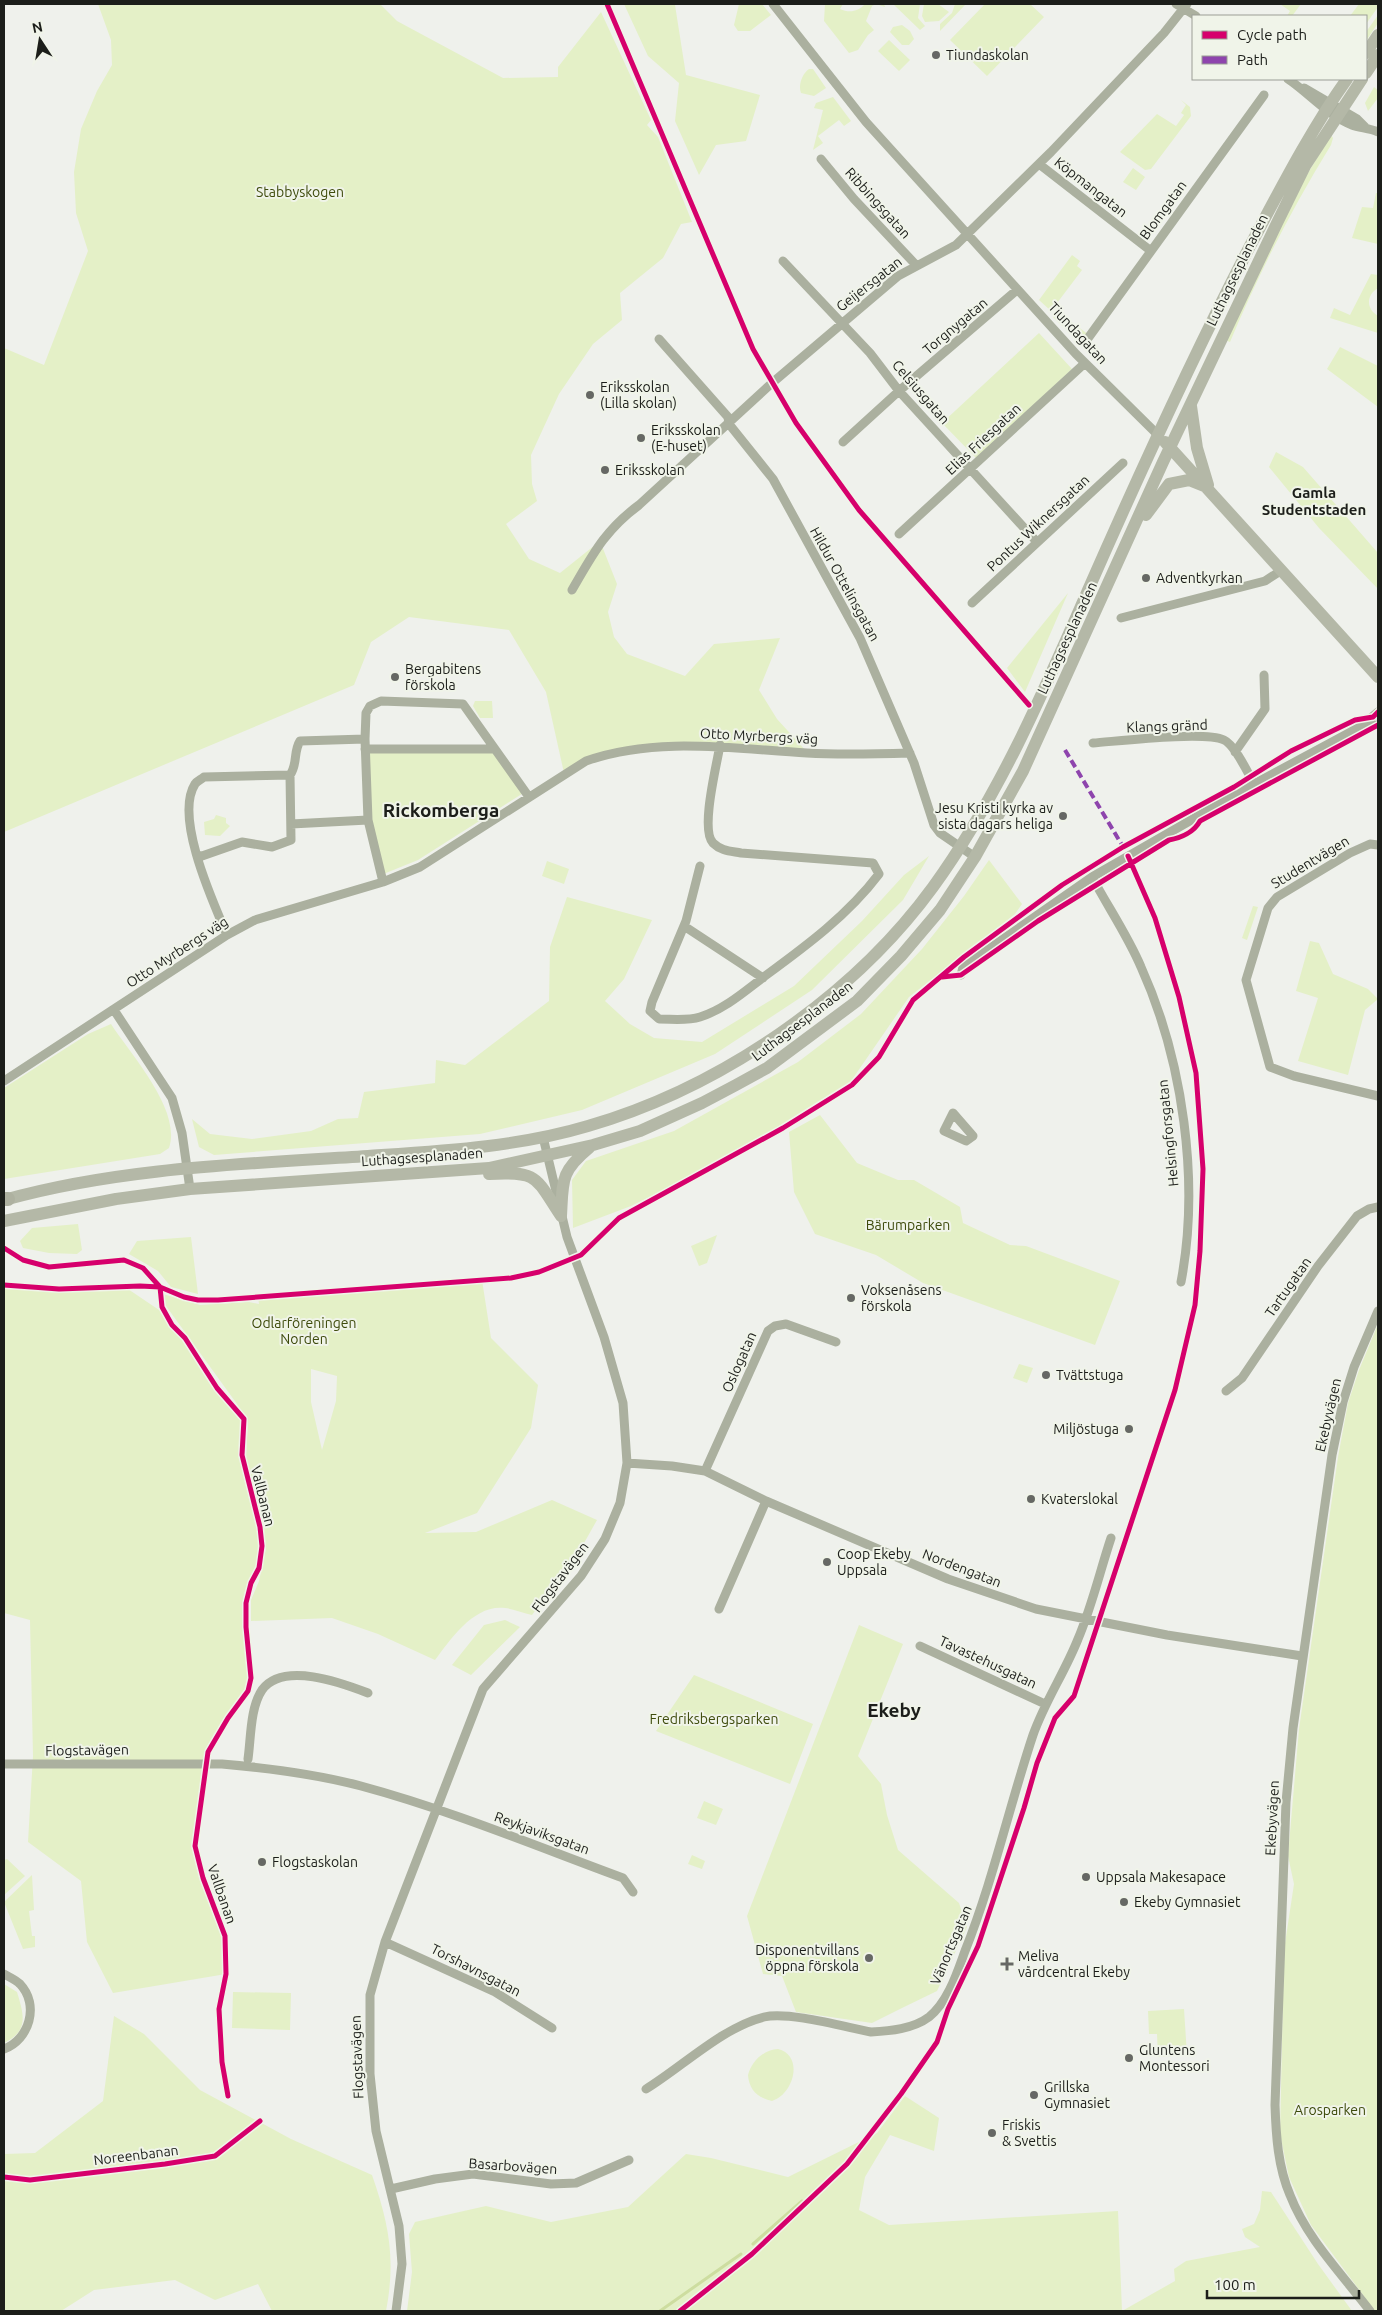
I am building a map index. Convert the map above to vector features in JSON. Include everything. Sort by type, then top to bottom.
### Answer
[{"type":"main road","points":[[1367,52],[1378,35]]},
{"type":"main road","points":[[1367,72],[1378,55]]},
{"type":"main road","name":"Luthagsesplanaden","points":[[4,1221],[116,1198],[190,1189],[488,1168],[593,1145],[640,1131],[702,1103],[767,1068],[857,1001],[901,956],[940,910],[975,857],[1023,771],[1170,447],[1347,80]]},
{"type":"main road","name":"Luthagsesplanaden","points":[[5,1199],[122,1176],[187,1168],[482,1147],[543,1137],[591,1126],[643,1108],[684,1089],[740,1058],[844,984],[883,946],[932,888],[960,847],[992,794],[1039,703],[1158,434],[1206,331],[1275,200],[1334,109],[1361,80]]},
{"type":"main road","points":[[1191,406],[1197,448],[1210,490]]},
{"type":"main road","name":"Tiundagatan","points":[[1158,434],[1375,675],[1378,686]]},
{"type":"main road","points":[[1129,540],[1169,484],[1189,480],[1210,490]]},
{"type":"main road","points":[[561,1216],[565,1175],[573,1162],[593,1145]]},
{"type":"main road","points":[[392,1175],[425,1179],[518,1172],[530,1175],[539,1183],[561,1216]]},
{"type":"street","name":"Tiundagatan","points":[[773,4],[864,120],[1085,363],[1158,434]]},
{"type":"street","name":"Geijersgatan","points":[[572,590],[600,541],[618,520],[660,489],[840,324],[898,276],[916,264],[956,245],[1039,164],[1164,33],[1183,5]]},
{"type":"street","points":[[1183,5],[1195,15]]},
{"type":"street","points":[[1290,80],[1334,109],[1353,126],[1364,126],[1378,132]]},
{"type":"street","name":"Blomgatan","points":[[1086,341],[1264,95]]},
{"type":"street","name":"Ribbingsgatan","points":[[821,159],[854,199],[916,264]]},
{"type":"street","name":"Köpmangatan","points":[[1039,164],[1151,250]]},
{"type":"street","name":"Celsiusgatan","points":[[784,262],[870,354],[899,391],[1037,542]]},
{"type":"street","name":"Torgnygatan","points":[[843,442],[899,391],[1017,290]]},
{"type":"street","name":"Hildur Ottelinsgatan","points":[[659,339],[728,417],[729,424],[773,479],[860,638],[910,753],[934,825],[940,833],[975,857]]},
{"type":"street","name":"Elias Friesgatan","points":[[899,534],[1085,363]]},
{"type":"street","name":"Pontus Wiknersgatan","points":[[972,603],[1122,463]]},
{"type":"street","points":[[1121,618],[1265,581],[1282,570]]},
{"type":"street","points":[[1235,752],[1265,710],[1264,674]]},
{"type":"street","points":[[383,882],[368,820],[365,744],[366,713],[370,706],[381,701],[463,704],[529,797]]},
{"type":"street","points":[[961,975],[963,967],[1092,877],[1254,784],[1360,727],[1378,712]]},
{"type":"street","points":[[1360,727],[1378,726]]},
{"type":"street","name":"Klangs gränd","points":[[1093,743],[1206,736],[1225,740],[1235,752],[1254,784]]},
{"type":"street","points":[[198,855],[202,856],[242,842],[272,847],[282,845],[291,840],[290,774],[295,768],[297,746],[300,741],[494,749]]},
{"type":"street","points":[[700,866],[684,926],[652,1002],[650,1011],[658,1019],[700,1017],[733,1000],[805,948],[856,902],[879,874],[873,863],[742,853],[720,849],[711,842],[708,832],[708,815],[720,745]]},
{"type":"street","name":"Otto Myrbergs väg","points":[[4,1081],[227,935],[255,920],[383,882],[420,867],[582,763],[613,753],[642,749],[720,745],[808,753],[910,753]]},
{"type":"street","points":[[227,935],[209,892],[191,836],[191,798],[195,783],[204,777],[290,774]]},
{"type":"street","points":[[291,824],[368,820]]},
{"type":"street","name":"Studentvägen","points":[[1378,845],[1370,844],[1350,853],[1272,902],[1262,921],[1246,980],[1270,1067],[1294,1076],[1378,1096]]},
{"type":"street","name":"Helsingforsgatan","points":[[1092,877],[1141,966],[1160,1014],[1175,1073],[1184,1132],[1188,1204],[1180,1282]]},
{"type":"street","points":[[684,926],[764,978]]},
{"type":"street","points":[[114,1010],[172,1098],[182,1133],[190,1189]]},
{"type":"street","name":"Flogstavägen","points":[[396,2311],[402,2264],[399,2226],[376,2131],[370,2074],[370,1996],[384,1942],[434,1809],[483,1689],[581,1576],[605,1539],[620,1502],[627,1463],[624,1410],[619,1387],[561,1216],[543,1137]]},
{"type":"street","name":"Tartugatan","points":[[1226,1391],[1242,1378],[1318,1266],[1356,1216],[1369,1209],[1378,1207]]},
{"type":"street","name":"Ekebyvägen","points":[[1370,2311],[1307,2228],[1286,2186],[1276,2135],[1275,2105],[1286,1802],[1302,1656],[1332,1455],[1343,1402],[1354,1367],[1378,1310]]},
{"type":"street","name":"Oslogatan","points":[[705,1471],[768,1331],[775,1326],[786,1324],[836,1342]]},
{"type":"street","name":"Nordengatan","points":[[627,1463],[705,1471],[766,1501],[986,1594],[1085,1620],[1302,1656]]},
{"type":"street","points":[[720,1610],[766,1501]]},
{"type":"street","points":[[1085,1620],[1111,1538]]},
{"type":"street","name":"Vänortsgatan","points":[[646,2089],[736,2029],[766,2016],[787,2017],[871,2032],[893,2031],[928,2018],[955,1980],[982,1908],[1033,1736],[1045,1704],[1066,1665],[1085,1620]]},
{"type":"street","name":"Tavastehusgatan","points":[[920,1646],[1045,1704]]},
{"type":"street","points":[[248,1759],[254,1710],[261,1691],[272,1681],[287,1676],[306,1676],[327,1679],[368,1693]]},
{"type":"street","name":"Flogstavägen","points":[[4,1764],[173,1762],[255,1766],[359,1786],[434,1809]]},
{"type":"street","name":"Reykjaviksgatan","points":[[434,1809],[451,1813],[623,1878],[633,1892]]},
{"type":"street","name":"Torshavnsgatan","points":[[384,1942],[494,1992],[552,2028]]},
{"type":"street","points":[[4,1974],[20,1984],[28,1997],[31,2010],[30,2022],[19,2041],[4,2048]]},
{"type":"street","name":"Basarbovägen","points":[[391,2189],[435,2179],[473,2174],[551,2184],[576,2183],[629,2160]]},
{"type":"green space","name":"Stabbyskogen","points":[[98,4],[380,4],[397,21],[503,78],[558,77],[558,67],[601,12],[651,120],[647,125],[658,137],[692,222],[681,224],[663,258],[620,293],[622,320],[593,344],[559,394],[531,455],[532,484],[537,501],[506,524],[529,559],[560,573],[600,541],[617,584],[608,612],[614,637],[627,654],[685,676],[714,644],[780,638],[759,690],[777,719],[808,753],[720,745],[613,753],[564,773],[546,692],[509,630],[409,617],[371,642],[354,685],[4,832],[4,348],[44,365],[88,251],[76,213],[74,172],[81,129],[97,91],[112,65],[111,40]]},
{"type":"green space","points":[[624,4],[675,5],[686,75],[760,95],[746,141],[716,145],[699,175],[675,121],[679,83],[648,56]]},
{"type":"green space","points":[[739,4],[762,4],[771,15],[750,31],[738,31],[734,25]]},
{"type":"green space","points":[[825,4],[843,4],[840,9],[850,11],[859,9],[865,4],[876,4],[872,6],[866,21],[874,30],[868,35],[858,50],[849,53],[824,21]]},
{"type":"green space","points":[[893,4],[920,4],[918,18],[925,26],[920,30]]},
{"type":"green space","points":[[924,4],[938,4],[949,12],[939,21],[925,22],[922,16]]},
{"type":"green space","points":[[955,4],[966,4],[940,31],[940,24],[952,13]]},
{"type":"green space","points":[[985,4],[1030,4],[1044,17],[987,76],[950,40]]},
{"type":"green space","points":[[1280,4],[1301,4],[1293,15],[1288,15],[1290,11]]},
{"type":"green space","points":[[1359,4],[1378,4],[1378,7],[1367,23],[1367,15],[1351,15]]},
{"type":"green space","points":[[1378,15],[1378,23],[1367,40],[1367,31]]},
{"type":"green space","points":[[902,25],[910,31],[914,39],[909,45],[902,45],[890,32],[893,27]]},
{"type":"green space","points":[[889,40],[910,60],[899,71],[878,51]]},
{"type":"green space","points":[[809,69],[813,69],[826,88],[814,96],[801,93],[800,90],[801,80]]},
{"type":"green space","points":[[1374,87],[1378,90],[1378,98],[1368,111],[1365,103]]},
{"type":"green space","points":[[833,97],[851,121],[844,126],[839,120],[818,136],[823,143],[813,150],[823,110],[814,108],[816,103]]},
{"type":"green space","points":[[1181,100],[1190,107],[1191,116],[1151,169],[1145,170],[1120,152],[1157,114],[1176,126],[1184,115],[1181,113],[1186,105]]},
{"type":"green space","points":[[1331,135],[1333,138],[1331,145],[1277,241],[1230,342],[1225,340],[1302,183]]},
{"type":"green space","points":[[1133,168],[1145,177],[1136,190],[1123,182]]},
{"type":"green space","points":[[1376,193],[1378,193],[1378,244],[1352,238],[1362,207],[1373,208]]},
{"type":"green space","points":[[1072,255],[1080,261],[1077,266],[1082,270],[1051,311],[1039,300]]},
{"type":"green space","points":[[1371,274],[1378,275],[1378,288],[1371,294],[1369,302],[1371,310],[1378,316],[1378,333],[1330,318],[1334,308],[1350,315]]},
{"type":"green space","points":[[1057,312],[1088,334],[1080,343],[1053,317]]},
{"type":"green space","points":[[1039,333],[1072,369],[976,458],[942,423]]},
{"type":"green space","points":[[1340,347],[1378,366],[1378,407],[1327,369]]},
{"type":"green space","points":[[1276,452],[1303,467],[1378,553],[1378,589],[1319,528],[1269,467]]},
{"type":"green space","points":[[1068,593],[1025,692],[1007,668]]},
{"type":"green space","points":[[475,701],[492,701],[493,718],[480,718],[473,706]]},
{"type":"green space","points":[[365,749],[494,749],[525,792],[418,860],[381,875],[368,820]]},
{"type":"green space","points":[[216,815],[226,818],[226,823],[230,826],[220,836],[205,835],[204,822],[214,819]]},
{"type":"green space","points":[[929,856],[903,900],[812,990],[715,1054],[582,1110],[480,1134],[214,1155],[199,1147],[192,1119],[210,1134],[252,1139],[311,1131],[338,1119],[358,1118],[364,1092],[435,1083],[436,1060],[465,1065],[549,1001],[550,947],[567,897],[652,920],[624,979],[605,1001],[630,1024],[654,1038],[702,1042],[794,986],[862,921],[904,875]]},
{"type":"green space","points":[[989,860],[1022,904],[1015,914],[909,997],[849,1084],[720,1162],[631,1206],[573,1228],[572,1180],[586,1161],[674,1131],[798,1062],[861,1014],[922,949],[964,896]]},
{"type":"green space","points":[[547,861],[569,869],[564,884],[542,876]]},
{"type":"green space","points":[[1253,906],[1258,907],[1247,940],[1242,938]]},
{"type":"green space","points":[[1310,941],[1319,943],[1333,974],[1368,989],[1378,999],[1365,1010],[1348,1075],[1298,1061],[1318,998],[1296,991]]},
{"type":"green space","points":[[111,1024],[142,1067],[162,1100],[171,1133],[169,1148],[160,1154],[4,1179],[4,1088],[88,1034]]},
{"type":"green space","name":"Bärumparken","points":[[820,1115],[857,1163],[898,1180],[914,1180],[960,1207],[963,1223],[1010,1245],[1026,1246],[1120,1281],[1095,1345],[923,1283],[876,1255],[815,1234],[794,1192],[789,1132]]},
{"type":"green space","points":[[78,1224],[82,1250],[77,1254],[49,1253],[23,1248],[20,1241],[32,1228]]},
{"type":"green space","points":[[717,1235],[707,1263],[699,1266],[691,1246]]},
{"type":"green space","points":[[191,1237],[198,1294],[171,1287],[158,1271],[129,1254],[137,1241]]},
{"type":"green space","name":"Odlarföreningen Norden","points":[[482,1280],[491,1338],[538,1385],[531,1428],[477,1513],[425,1533],[476,1532],[552,1500],[597,1520],[579,1552],[532,1615],[505,1608],[483,1611],[473,1617],[456,1633],[435,1660],[378,1634],[332,1618],[251,1621],[251,1600],[259,1581],[266,1548],[246,1458],[248,1423],[237,1404],[166,1306],[163,1294],[200,1305],[249,1302],[259,1304],[258,1296]],"holes":[[[311,1369],[337,1376],[336,1401],[322,1450],[311,1402]]]},
{"type":"green space","points":[[4,1285],[59,1289],[125,1287],[165,1314],[190,1343],[217,1388],[244,1419],[242,1455],[260,1527],[262,1546],[259,1568],[251,1583],[246,1603],[246,1627],[251,1678],[248,1691],[228,1718],[208,1752],[195,1846],[203,1878],[225,1936],[226,1974],[113,1993],[87,1942],[81,1881],[28,1842],[33,1756],[30,1620],[4,1613]]},
{"type":"green space","name":"Arosparken","points":[[1378,1324],[1378,2311],[1375,2311],[1311,2225],[1289,2177],[1280,2134],[1284,1950],[1294,1884],[1288,1856],[1299,1729],[1338,1457],[1348,1403]]},
{"type":"green space","points":[[1019,1364],[1033,1368],[1027,1383],[1013,1378]]},
{"type":"green space","points":[[505,1620],[520,1627],[471,1675],[452,1665],[484,1625]]},
{"type":"green space","points":[[859,1625],[903,1644],[858,1756],[881,1784],[887,1815],[898,1850],[959,1903],[967,1927],[937,1991],[872,2023],[796,2012],[782,1976],[763,1974],[747,1916]]},
{"type":"green space","name":"Fredriksbergsparken","points":[[694,1675],[813,1724],[790,1784],[656,1731]]},
{"type":"green space","points":[[704,1801],[723,1809],[716,1825],[697,1818]]},
{"type":"green space","points":[[692,1855],[705,1861],[702,1869],[688,1864]]},
{"type":"green space","points":[[7,1859],[25,1876],[4,1895],[4,1860]]},
{"type":"green space","points":[[32,1875],[34,1910],[29,1911],[32,1936],[35,1936],[35,1947],[23,1949],[4,1902]]},
{"type":"green space","points":[[4,1984],[17,1992],[23,2015],[21,2028],[18,2033],[4,2043]]},
{"type":"green space","points":[[233,1992],[291,1993],[290,2030],[232,2028]]},
{"type":"green space","points":[[1184,2009],[1187,2055],[1158,2057],[1157,2034],[1149,2034],[1148,2011]]},
{"type":"green space","points":[[114,2016],[144,2034],[200,2090],[291,2139],[372,2175],[383,2210],[389,2242],[390,2275],[386,2311],[272,2311],[258,2284],[215,2300],[175,2280],[94,2290],[61,2311],[4,2311],[4,2154],[35,2153],[103,2101]]},
{"type":"green space","points":[[778,2049],[786,2053],[794,2067],[790,2084],[786,2091],[772,2101],[762,2098],[752,2089],[748,2075],[752,2065],[759,2057]]},
{"type":"green space","points":[[905,2096],[939,2118],[934,2151],[890,2135],[865,2177],[859,2210],[889,2225],[1118,2211],[1122,2311],[407,2311],[412,2272],[409,2234],[415,2222],[486,2206],[551,2222],[628,2207],[686,2154],[711,2158],[788,2177],[877,2133]]},
{"type":"green space","points":[[1262,2191],[1271,2192],[1318,2264],[1352,2311],[1122,2311],[1175,2281],[1174,2269],[1186,2261],[1260,2247],[1245,2237],[1242,2229],[1254,2224],[1260,2210]]},
{"type":"waterway","points":[[753,2244],[802,2201]]},
{"type":"waterway","points":[[660,2311],[741,2254]]},
{"type":"marked path","points":[[1065,750],[1125,850]]},
{"type":"cycle path","points":[[607,4],[753,349],[796,423],[859,510],[1029,705]]},
{"type":"cycle path","points":[[4,1285],[59,1289],[160,1287],[184,1297],[198,1300],[218,1300],[511,1278],[539,1272],[581,1255],[619,1218],[783,1128],[852,1085],[879,1057],[913,1000],[964,957],[1062,885],[1123,847],[1234,787],[1291,751],[1355,720],[1373,717],[1378,712]]},
{"type":"cycle path","points":[[942,977],[961,975],[1038,921],[1169,840],[1187,834],[1200,821],[1378,725]]},
{"type":"cycle path","points":[[680,2311],[752,2254],[847,2164],[901,2094],[937,2042],[948,2009],[978,1946],[1037,1763],[1055,1718],[1074,1696],[1175,1390],[1195,1305],[1200,1251],[1203,1169],[1196,1073],[1179,997],[1155,918],[1128,856]]},
{"type":"cycle path","name":"Vallbanan","points":[[4,1248],[23,1260],[49,1267],[124,1260],[143,1268],[160,1287],[162,1307],[172,1325],[185,1338],[217,1388],[244,1419],[242,1455],[260,1527],[262,1546],[259,1568],[251,1583],[246,1603],[246,1627],[251,1678],[248,1691],[228,1718],[208,1752],[195,1846],[203,1878],[225,1936],[226,1974],[219,2009],[222,2062],[228,2096]]},
{"type":"cycle path","name":"Noreenbanan","points":[[4,2177],[30,2180],[165,2164],[215,2156],[260,2121]]},
{"type":"place","name":"Tiundaskolan","points":[[936,55]]},
{"type":"place","name":"Eriksskolan (Lilla skolan)","points":[[590,395]]},
{"type":"place","name":"Eriksskolan (E-huset)","points":[[641,438]]},
{"type":"place","name":"Eriksskolan","points":[[605,470]]},
{"type":"place","name":"Adventkyrkan","points":[[1146,578]]},
{"type":"place","name":"Bergabitens förskola","points":[[395,677]]},
{"type":"place","name":"Jesu Kristi kyrka av sista dagars heliga","points":[[1063,816]]},
{"type":"place","name":"Voksenåsens förskola","points":[[851,1298]]},
{"type":"place","name":"Tvättstuga","points":[[1046,1375]]},
{"type":"place","name":"Miljöstuga","points":[[1129,1429]]},
{"type":"place","name":"Kvaterslokal","points":[[1031,1499]]},
{"type":"place","name":"Coop Ekeby Uppsala","points":[[827,1562]]},
{"type":"place","name":"Flogstaskolan","points":[[262,1862]]},
{"type":"place","name":"Uppsala Makesapace","points":[[1086,1877]]},
{"type":"place","name":"Ekeby Gymnasiet","points":[[1124,1902]]},
{"type":"place","name":"Disponentvillans öppna förskola","points":[[869,1958]]},
{"type":"place","name":"Meliva vårdcentral Ekeby","points":[[1007,1964]]},
{"type":"place","name":"Gluntens Montessori","points":[[1129,2058]]},
{"type":"place","name":"Grillska Gymnasiet","points":[[1034,2095]]},
{"type":"place","name":"Friskis & Svettis","points":[[992,2133]]},
{"type":"district","name":"Gamla Studentstaden","points":[[1314,500]]},
{"type":"district","name":"Rickomberga","points":[[441,810]]},
{"type":"district","name":"Ekeby","points":[[894,1710]]}]
